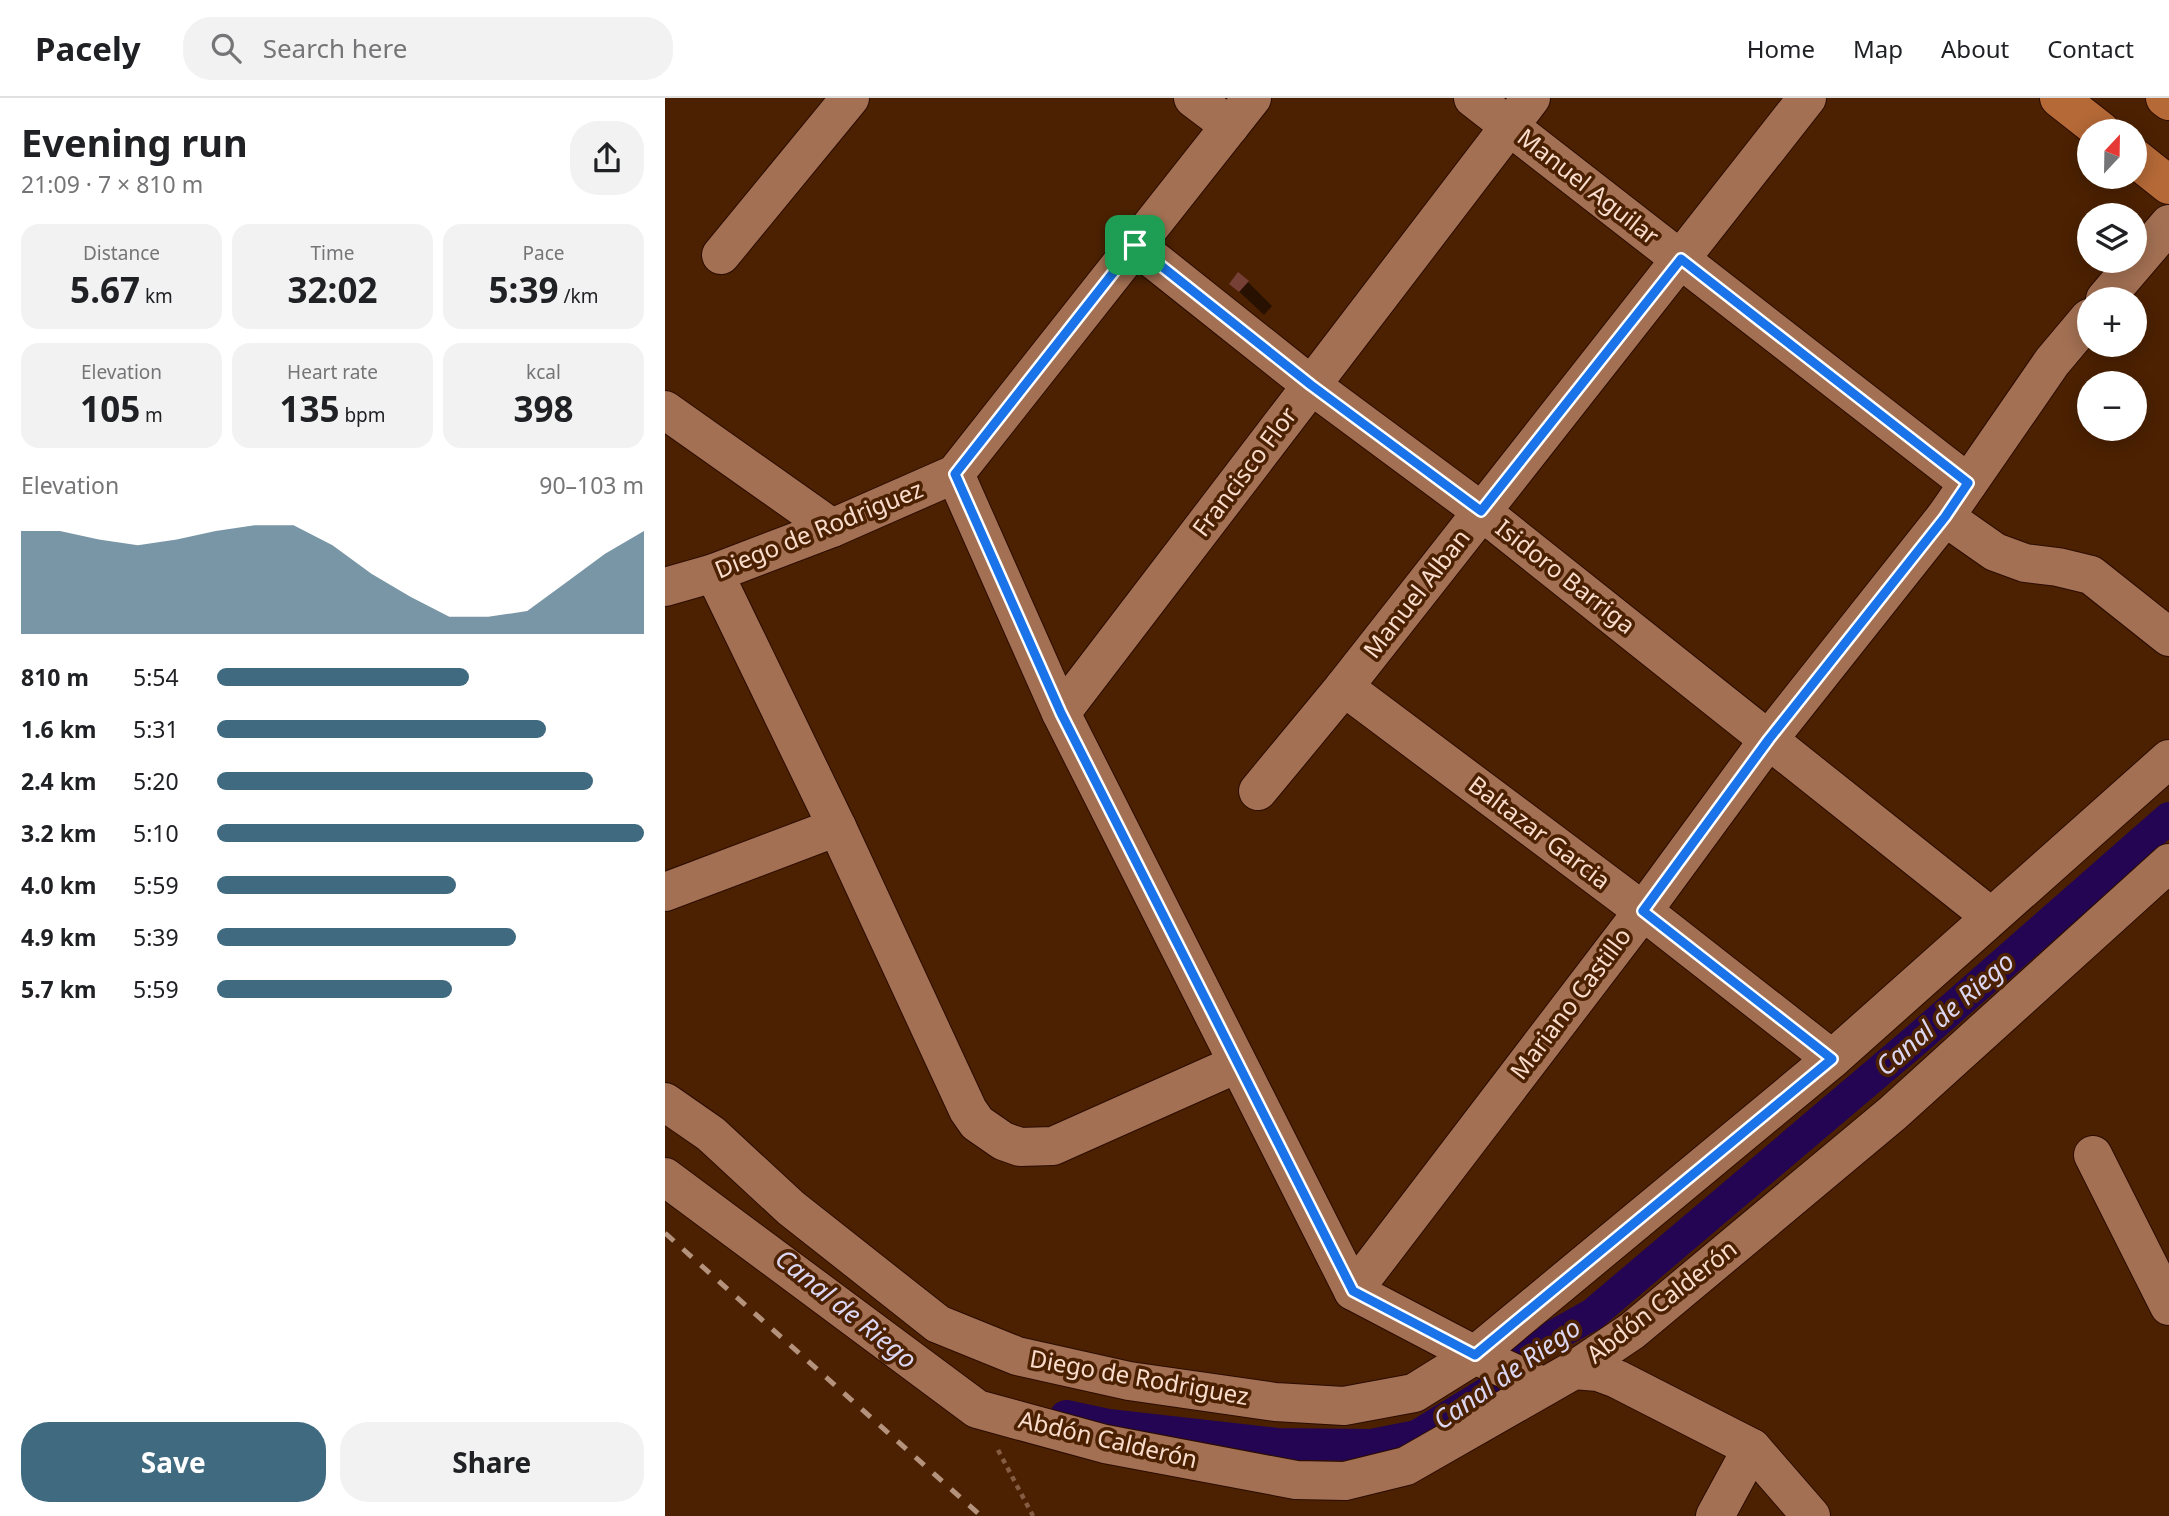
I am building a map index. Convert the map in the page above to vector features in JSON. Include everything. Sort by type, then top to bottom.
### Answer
[{"type":"main road","points":[[2059,98],[2086,119]]},
{"type":"main road","points":[[2165,98],[2169,102]]},
{"type":"main road","points":[[2147,168],[2169,185]]},
{"type":"street","points":[[721,255],[851,98]]},
{"type":"street","points":[[1193,98],[1241,112]]},
{"type":"street","name":"Manuel Aguilar","points":[[1473,98],[1520,112],[1681,259],[1968,483]]},
{"type":"street","name":"Manuel Alban","points":[[1258,791],[1345,687],[1807,98]]},
{"type":"street","name":"Diego de Rodriguez","points":[[665,587],[714,573],[832,528],[955,474],[1241,112]]},
{"type":"street","name":"Francisco Flor","points":[[1061,713],[1520,112]]},
{"type":"street","points":[[2115,287],[2169,224]]},
{"type":"street","name":"Isidoro Barriga","points":[[1135,245],[1311,385],[1481,511],[1990,916]]},
{"type":"street","name":"Mariano Castillo","points":[[1353,1291],[1643,911],[1769,739],[1945,517],[2052,362],[2077,332]]},
{"type":"street","points":[[665,410],[832,528]]},
{"type":"street","points":[[955,474],[1061,713],[1353,1291],[1481,1357],[1551,1380],[1598,1372],[1617,1378],[1752,1448],[1811,1516]]},
{"type":"street","points":[[1945,517],[1995,552],[2025,563],[2091,575],[2169,637]]},
{"type":"street","points":[[714,573],[837,827],[968,1110],[978,1123],[1003,1141],[1020,1147],[1053,1146],[1237,1064]]},
{"type":"street","name":"Baltazar Garcia","points":[[1345,687],[1643,911],[1832,1059]]},
{"type":"street","name":"Diego de Rodriguez","points":[[665,1102],[711,1133],[791,1208],[938,1324],[1017,1356],[1129,1381],[1275,1402],[1344,1406],[1414,1393],[1481,1357],[1832,1059],[2169,759]]},
{"type":"street","points":[[665,892],[837,827]]},
{"type":"street","name":"Abdón Calderón","points":[[665,1177],[977,1409],[1105,1444],[1296,1479],[1345,1482],[1406,1466],[1632,1331],[1893,1113],[2169,863]]},
{"type":"street","points":[[2093,1155],[2169,1306]]},
{"type":"street","points":[[1715,1516],[1752,1448]]},
{"type":"path","points":[[977,1409],[1033,1516]]},
{"type":"building","points":[[1238,272],[1249,281],[1239,292],[1229,284]]},
{"type":"waterway","name":"Canal de Riego","points":[[1066,1416],[1108,1425],[1277,1444],[1371,1445],[1417,1436],[1487,1393],[1543,1342],[1593,1314],[1916,1040],[2169,818]]},
{"type":"railway","points":[[665,1233],[981,1516]]},
{"type":"route","points":[[1135,245],[1311,385],[1481,511],[1681,259],[1968,483],[1945,517],[1769,739],[1643,911],[1832,1059],[1475,1355],[1353,1291],[1061,713],[955,474],[1135,245]]}]
